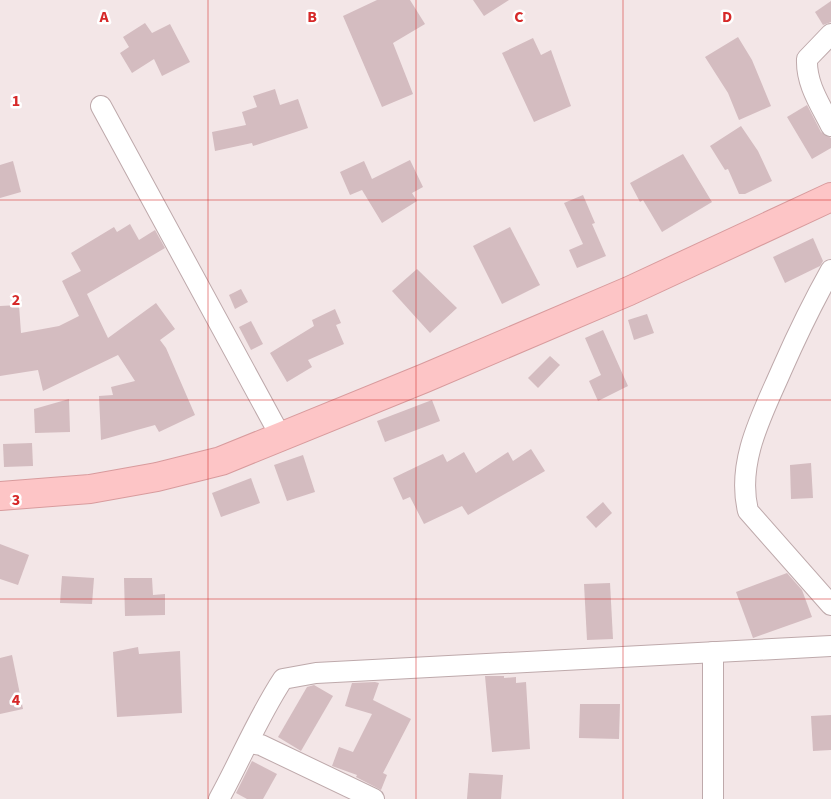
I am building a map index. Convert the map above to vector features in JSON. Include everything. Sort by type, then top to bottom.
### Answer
[{"type":"street","points":[[831,34],[807,59],[806,73],[831,126]]},
{"type":"street","points":[[101,106],[281,437]]},
{"type":"street","points":[[0,496],[90,489],[157,477],[221,461],[629,292],[831,196]]},
{"type":"street","points":[[831,270],[811,305],[754,433],[746,471],[748,511],[831,605]]},
{"type":"street","points":[[219,799],[250,743],[260,718],[283,680],[316,673],[831,646]]},
{"type":"street","points":[[713,652],[713,799]]},
{"type":"street","points":[[250,743],[262,745],[374,799]]},
{"type":"building","points":[[377,0],[410,0],[425,24],[393,43],[413,94],[382,107],[343,16]]},
{"type":"building","points":[[473,0],[509,0],[484,16]]},
{"type":"building","points":[[831,1],[831,22],[823,25],[815,12]]},
{"type":"building","points":[[145,23],[152,33],[170,24],[190,62],[162,76],[154,59],[132,73],[120,53],[129,47],[123,37]]},
{"type":"building","points":[[738,37],[752,60],[771,106],[739,120],[728,93],[705,57]]},
{"type":"building","points":[[533,38],[541,55],[551,50],[571,106],[534,122],[502,53]]},
{"type":"building","points":[[275,89],[280,105],[298,99],[308,128],[253,146],[252,143],[215,151],[212,132],[246,125],[242,112],[257,107],[253,96]]},
{"type":"building","points":[[807,105],[821,132],[831,138],[831,148],[812,159],[787,117]]},
{"type":"building","points":[[741,126],[758,151],[772,181],[745,194],[739,194],[728,169],[725,170],[710,146]]},
{"type":"building","points":[[683,154],[712,202],[662,232],[643,200],[640,202],[630,183]]},
{"type":"building","points":[[410,160],[423,187],[412,193],[417,201],[382,223],[362,190],[350,195],[340,172],[364,161],[372,179]]},
{"type":"building","points":[[13,161],[21,192],[0,198],[0,165]]},
{"type":"building","points":[[583,195],[595,223],[592,224],[606,256],[577,268],[569,250],[583,244],[564,203]]},
{"type":"building","points":[[130,224],[139,240],[155,230],[165,248],[87,294],[108,338],[156,303],[175,329],[160,340],[166,348],[195,415],[159,432],[155,425],[101,440],[99,396],[113,395],[111,387],[135,381],[118,355],[43,391],[38,370],[0,376],[0,306],[19,305],[21,333],[59,326],[79,316],[62,281],[81,271],[71,253],[114,227],[117,232]]},
{"type":"building","points":[[510,227],[540,285],[502,304],[473,246]]},
{"type":"building","points":[[813,238],[823,261],[820,266],[785,283],[773,257]]},
{"type":"building","points":[[417,269],[457,308],[430,333],[392,291]]},
{"type":"building","points":[[241,289],[248,302],[235,309],[229,295]]},
{"type":"building","points":[[335,309],[341,323],[336,325],[344,344],[308,360],[312,367],[287,382],[270,353],[314,326],[312,320]]},
{"type":"building","points":[[647,314],[654,333],[634,340],[628,320]]},
{"type":"building","points":[[251,321],[263,344],[251,350],[239,327]]},
{"type":"building","points":[[603,330],[628,386],[598,401],[589,381],[601,375],[585,338]]},
{"type":"building","points":[[550,356],[560,365],[538,388],[528,378]]},
{"type":"building","points":[[69,399],[70,432],[35,433],[34,409]]},
{"type":"building","points":[[432,400],[440,421],[385,442],[377,421]]},
{"type":"building","points":[[32,443],[33,466],[4,467],[3,444]]},
{"type":"building","points":[[531,449],[545,471],[468,515],[462,506],[424,524],[410,497],[403,500],[393,478],[443,454],[447,462],[464,452],[476,473],[508,452],[513,461]]},
{"type":"building","points":[[303,455],[315,492],[287,501],[274,465]]},
{"type":"building","points":[[811,463],[813,498],[791,499],[790,465]]},
{"type":"building","points":[[251,478],[260,503],[221,517],[212,493]]},
{"type":"building","points":[[603,502],[612,513],[596,528],[586,517]]},
{"type":"building","points":[[0,544],[29,555],[18,585],[0,579]]},
{"type":"building","points":[[787,573],[802,590],[812,617],[753,638],[736,592]]},
{"type":"building","points":[[62,576],[94,578],[92,604],[60,603]]},
{"type":"building","points":[[124,578],[152,578],[153,595],[165,594],[165,615],[125,616]]},
{"type":"building","points":[[610,583],[613,639],[587,640],[584,584]]},
{"type":"building","points":[[138,647],[139,654],[180,651],[182,713],[117,717],[113,652]]},
{"type":"building","points":[[12,655],[23,709],[0,714],[0,658]]},
{"type":"building","points":[[485,676],[516,677],[516,683],[526,682],[530,749],[492,752]]},
{"type":"building","points":[[352,683],[379,683],[373,700],[411,719],[383,773],[387,775],[381,790],[356,777],[357,775],[332,766],[339,747],[353,752],[372,714],[345,706]]},
{"type":"building","points":[[314,685],[333,696],[301,751],[278,737],[307,687]]},
{"type":"building","points":[[580,704],[620,704],[619,739],[579,738]]},
{"type":"building","points":[[831,715],[831,750],[813,751],[811,716]]},
{"type":"building","points":[[252,761],[277,774],[263,799],[247,799],[236,793]]},
{"type":"building","points":[[469,773],[503,775],[501,799],[467,799]]}]
